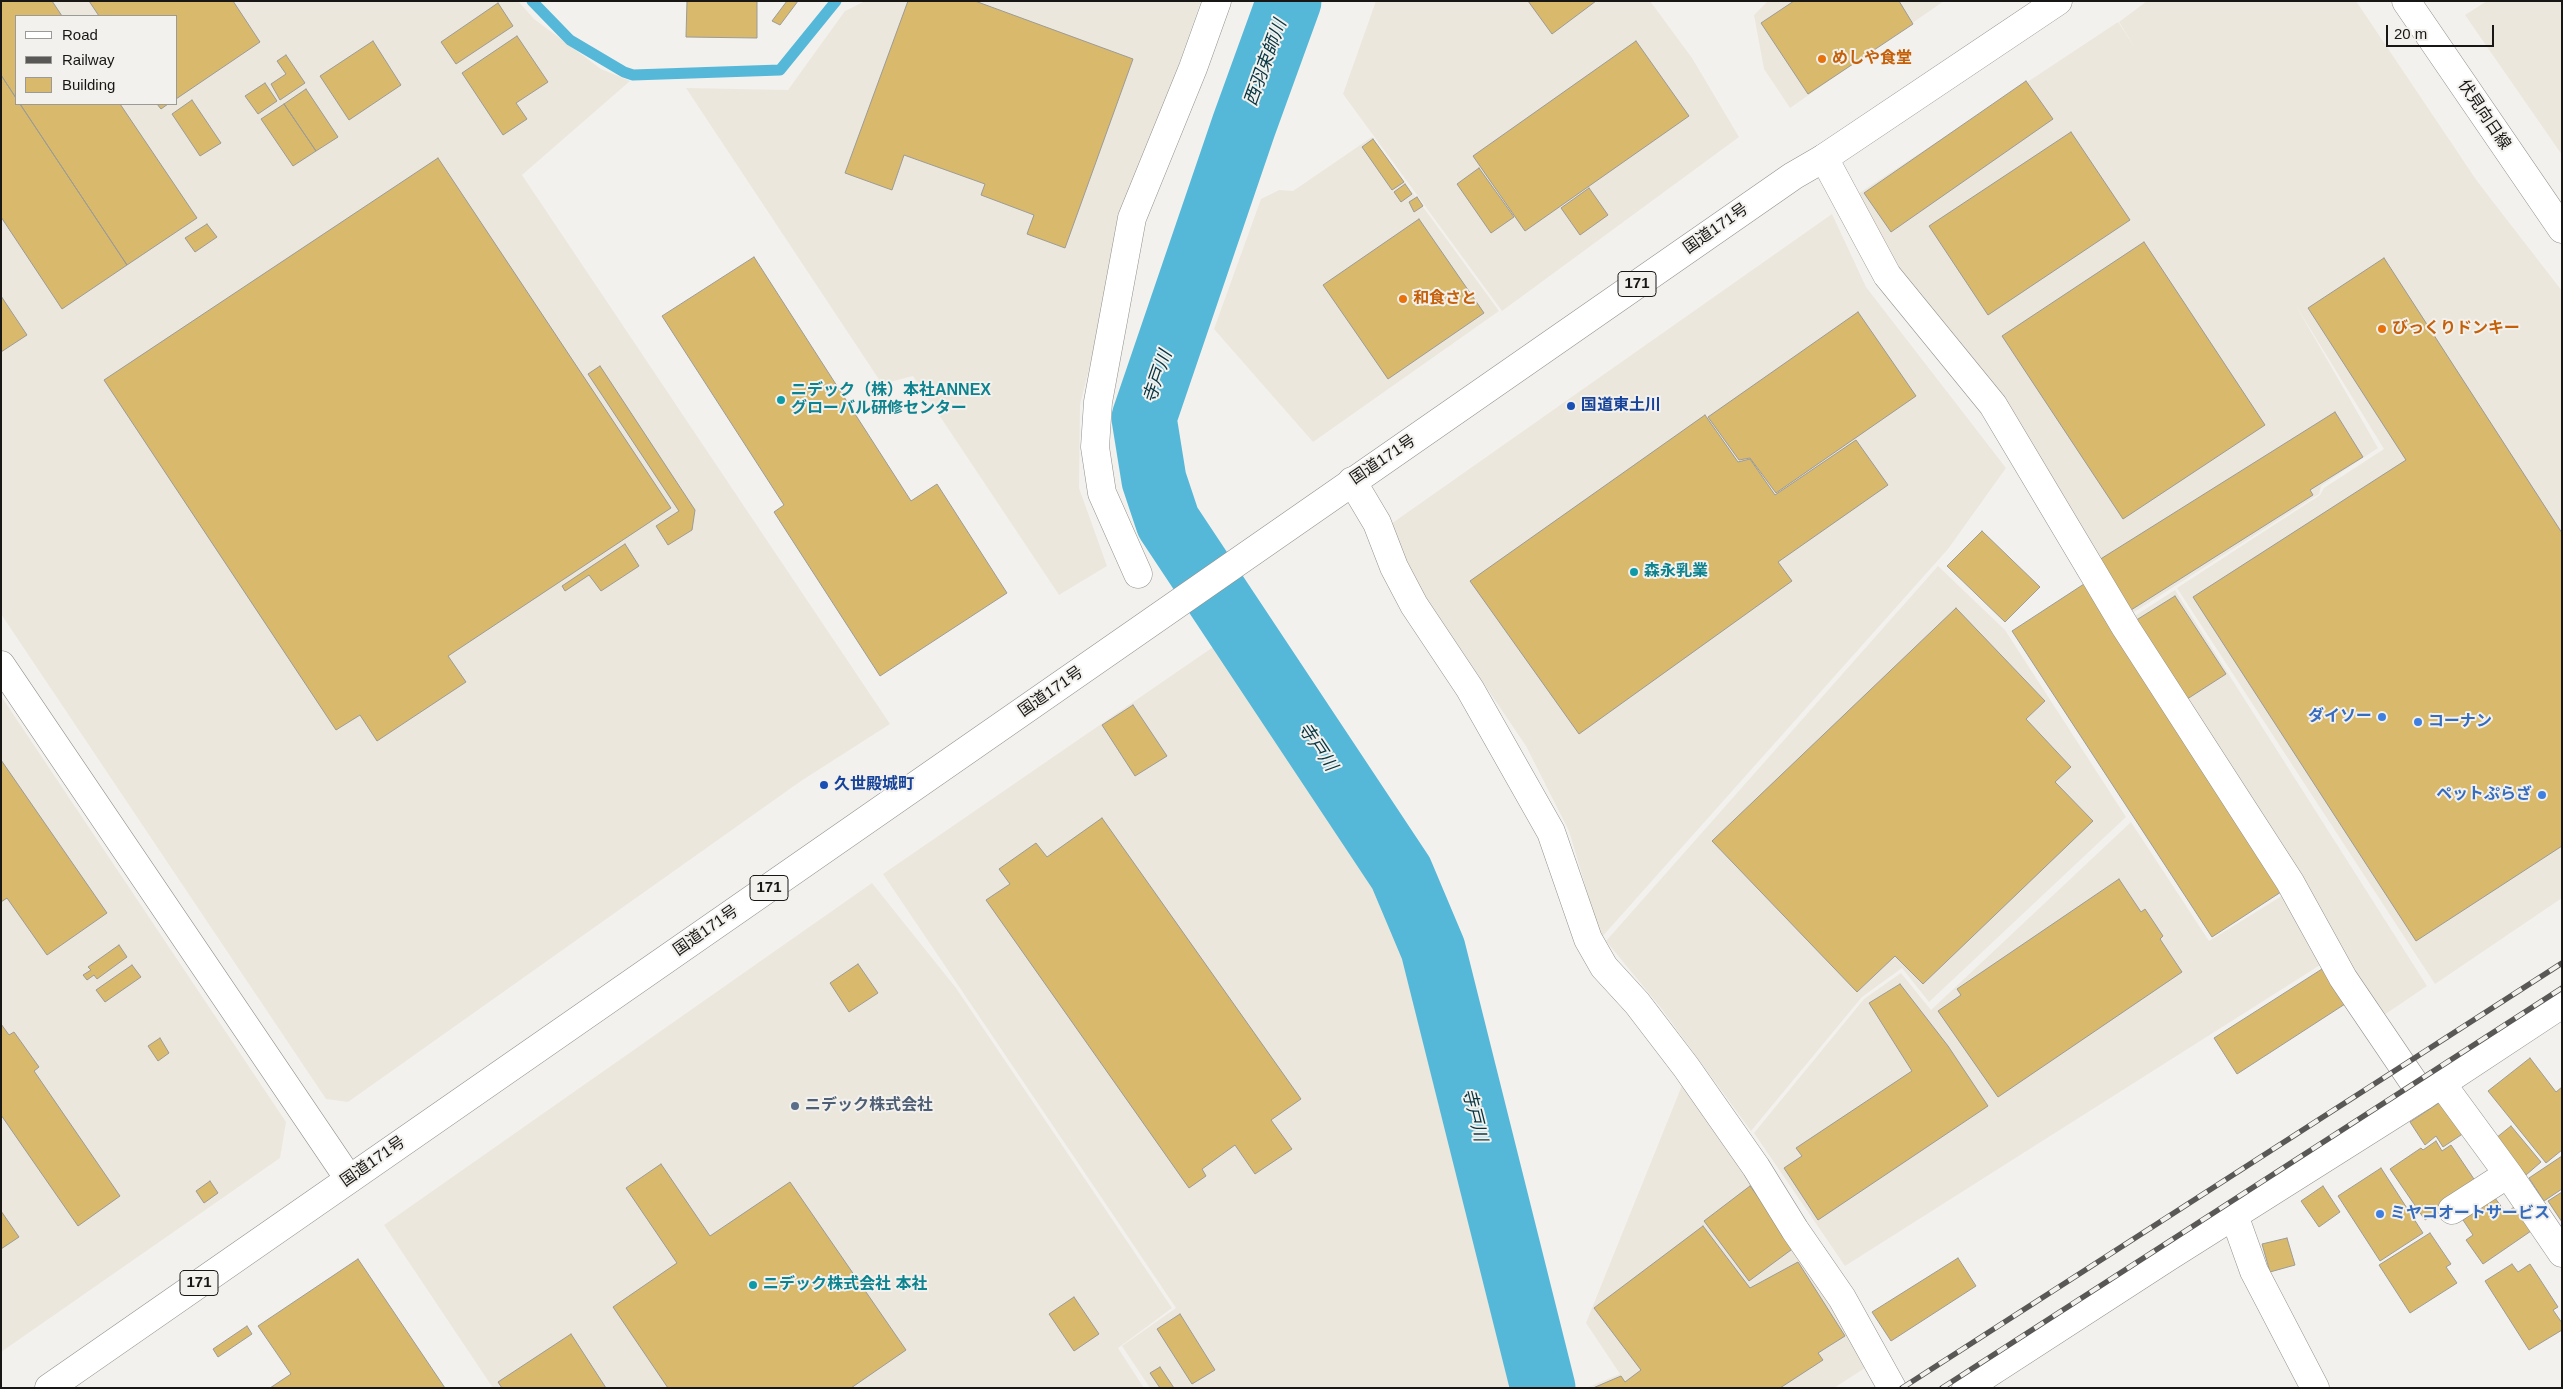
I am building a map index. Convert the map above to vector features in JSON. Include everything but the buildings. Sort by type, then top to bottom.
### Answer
[{"type":"main road","points":[[1138,574],[1102,493],[1095,447],[1098,402],[1132,218],[1193,68],[1217,1]]},
{"type":"main road","name":"国道171号","points":[[48,1388],[1793,176],[1824,158],[2058,1]]},
{"type":"main road","name":"伏見向日線","points":[[2406,1],[2562,230]]},
{"type":"main road","points":[[1824,158],[1887,275],[1993,405],[2126,628],[2290,882],[2343,978],[2432,1090],[2508,1174],[2562,1253]]},
{"type":"main road","points":[[1352,481],[1377,523],[1394,567],[1414,605],[1470,690],[1551,832],[1588,939],[1604,967],[1637,1003],[1686,1066],[1756,1167],[1795,1230],[1842,1298],[1892,1388]]},
{"type":"main road","points":[[1,665],[349,1179]]},
{"type":"main road","points":[[1966,1388],[2432,1090],[2562,1004]]},
{"type":"main road","points":[[2452,1210],[2508,1174]]},
{"type":"main road","points":[[2234,1215],[2254,1271],[2315,1388]]},
{"type":"shaded area","points":[[1,1],[518,1],[534,19],[601,69],[630,81],[522,175],[890,724],[801,781],[348,1102],[326,1099],[1,614]]},
{"type":"shaded area","points":[[865,1],[1201,1],[1130,203],[1080,405],[1079,488],[1107,566],[1059,595],[913,376],[882,384],[686,88],[788,90],[845,11]]},
{"type":"shaded area","points":[[1376,1],[1650,1],[1692,58],[1739,137],[1502,311],[1343,94]]},
{"type":"shaded area","name":"めしや食堂","points":[[1768,1],[1944,1],[1790,108],[1764,69],[1754,15]]},
{"type":"shaded area","points":[[2147,1],[2356,1],[2477,181],[2562,291],[2562,898],[2435,984],[2177,588],[2320,495],[2324,488],[2384,449],[2295,304],[2378,448],[2321,486],[2319,494],[2131,614],[1894,268],[1858,194],[2118,22],[2136,49],[2119,22]]},
{"type":"shaded area","points":[[2487,1],[2562,1],[2562,155],[2465,15]]},
{"type":"shaded area","points":[[1372,137],[1499,311],[1313,442],[1214,329],[1261,199],[1279,190],[1293,191]]},
{"type":"shaded area","points":[[1832,214],[1866,287],[2006,468],[1948,549],[1601,938],[1569,831],[1526,746],[1407,570],[1391,524]]},
{"type":"shaded area","points":[[1938,566],[2005,630],[2126,817],[1929,1002],[1902,968],[1862,997],[1751,1131],[1661,1008],[1606,941]]},
{"type":"shaded area","points":[[2175,590],[2427,986],[2378,1019],[2127,621]]},
{"type":"shaded area","points":[[1219,643],[1365,860],[1397,918],[1521,1388],[1150,1388],[1122,1346],[1176,1308],[883,874]]},
{"type":"shaded area","points":[[1,696],[286,1122],[280,1158],[1,1352]]},
{"type":"shaded area","points":[[2131,822],[2209,941],[2285,894],[2328,960],[1845,1266],[1754,1133],[1864,999],[1901,973],[1931,1010]]},
{"type":"shaded area","name":"ニデック株式会社","points":[[872,883],[956,988],[1172,1308],[1118,1348],[1144,1388],[493,1388],[384,1225]]},
{"type":"shaded area","points":[[1685,1078],[1804,1253],[1868,1366],[1834,1388],[1586,1388],[1620,1374],[1586,1323]]},
{"type":"waterway","points":[[532,1],[570,40],[624,72],[633,75],[780,70],[836,1]]},
{"type":"waterway","name":"寺戸川","points":[[1289,1],[1244,125],[1144,418],[1154,480],[1168,522],[1401,873],[1433,949],[1543,1388]]},
{"type":"railway","points":[[1902,1388],[2562,963]]},
{"type":"railway","points":[[1942,1388],[2562,988]]},
{"type":"place","name":"めしや食堂","points":[[1822,59]]},
{"type":"place","name":"和食さと","points":[[1403,299]]},
{"type":"place","name":"びっくりドンキー","points":[[2382,329]]},
{"type":"place","name":"ニデック（株）本社ANNEX グローバル研修センター","points":[[781,400]]},
{"type":"place","name":"国道東土川","points":[[1571,406]]},
{"type":"place","name":"森永乳業","points":[[1634,572]]},
{"type":"place","name":"ダイソー","points":[[2382,717]]},
{"type":"place","name":"コーナン","points":[[2418,722]]},
{"type":"place","name":"久世殿城町","points":[[824,785]]},
{"type":"place","name":"ペットぷらざ","points":[[2542,795]]},
{"type":"place","name":"ニデック株式会社","points":[[795,1106]]},
{"type":"place","name":"ミヤコオートサービス","points":[[2380,1214]]},
{"type":"place","name":"ニデック株式会社 本社","points":[[753,1285]]},
{"type":"water label","name":"西羽束師川","points":[[1266,63]]}]
